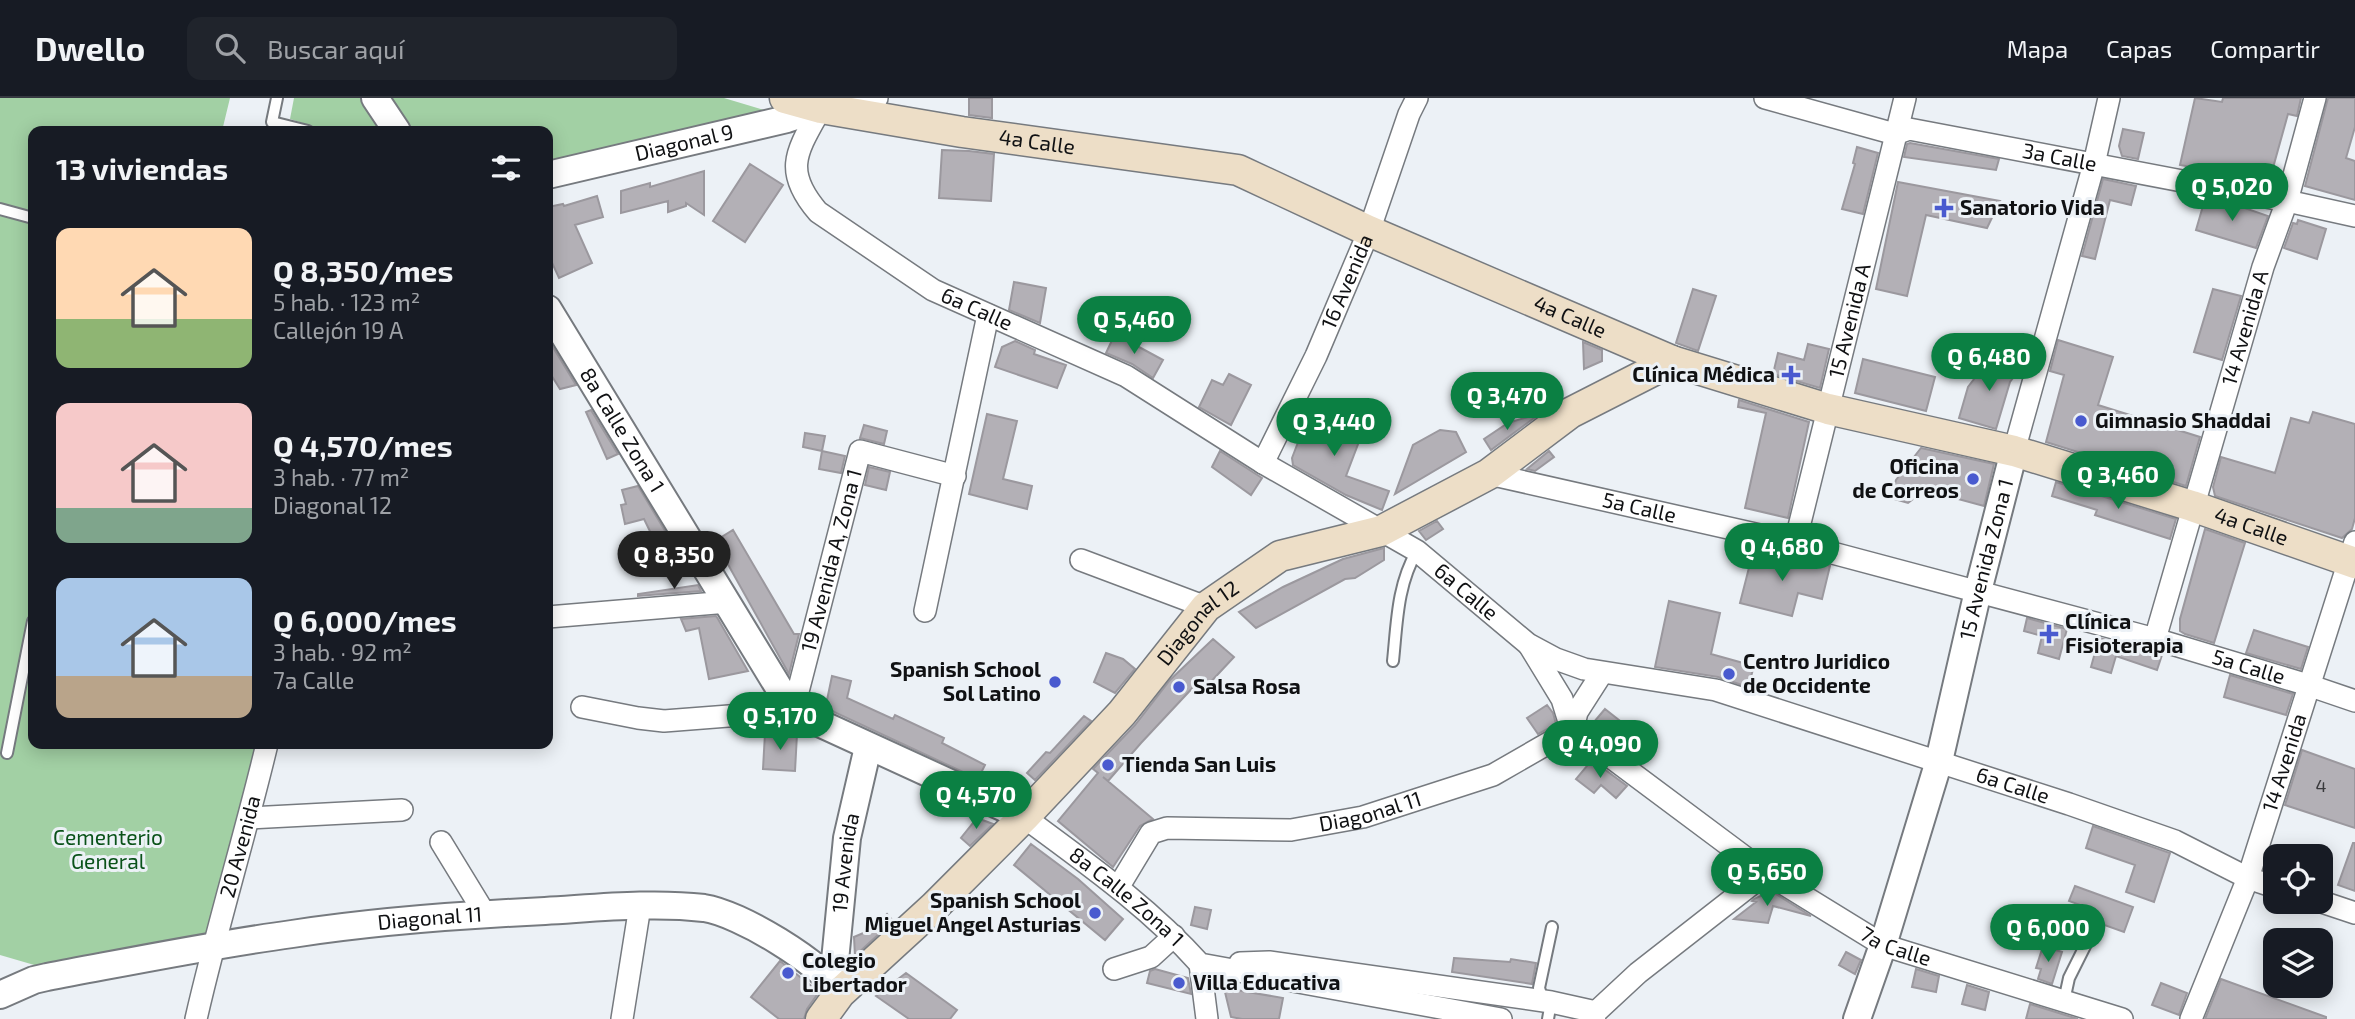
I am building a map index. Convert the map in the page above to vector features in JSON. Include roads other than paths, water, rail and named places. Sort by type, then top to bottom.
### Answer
[{"type":"main road","name":"4a Calle","points":[[785,98],[821,108],[962,132],[1238,170],[1369,232],[1672,360],[1828,409],[2014,451],[2353,556]]},
{"type":"main road","name":"Diagonal 12","points":[[821,1019],[837,987],[934,907],[1122,713],[1206,607],[1280,556],[1381,531],[1489,474],[1570,413],[1672,360]]},
{"type":"street","points":[[821,108],[877,98]]},
{"type":"street","name":"16 Avenida","points":[[1263,463],[1316,356],[1369,232],[1409,114],[1417,98]]},
{"type":"street","name":"3a Calle","points":[[1766,98],[1895,134],[1909,129],[2355,216]]},
{"type":"street","name":"15 Avenida A","points":[[1795,542],[1905,98]]},
{"type":"street","name":"15 Avenida Zona 1","points":[[1856,1016],[1883,945],[1939,761],[1978,591],[2094,164],[2109,98]]},
{"type":"street","name":"14 Avenida A","points":[[2155,639],[2263,267],[2287,201],[2315,98]]},
{"type":"street","points":[[371,99],[393,126]]},
{"type":"street","name":"Diagonal 9","points":[[553,174],[787,119],[821,108]]},
{"type":"street","name":"6a Calle","points":[[821,108],[800,147],[796,162],[797,180],[804,196],[818,212],[933,290],[1126,376],[1263,463],[1418,551],[1528,643],[1556,659],[1601,673],[1716,690],[1939,761],[2175,841],[2263,883]]},
{"type":"street","points":[[925,611],[988,315]]},
{"type":"street","name":"8a Calle Zona 1","points":[[553,317],[793,711],[1024,817],[1119,886],[1174,936],[1200,964],[1501,1019]]},
{"type":"street","name":"19 Avenida A, Zona 1","points":[[793,711],[860,450],[955,476]]},
{"type":"street","name":"5a Calle","points":[[1489,474],[1795,542],[2155,639],[2355,702]]},
{"type":"street","name":"14 Avenida","points":[[2191,1019],[2248,878],[2308,685],[2353,556]]},
{"type":"street","points":[[1081,560],[1206,607]]},
{"type":"street","points":[[553,617],[728,602]]},
{"type":"street","points":[[1528,643],[1562,699],[1573,729]]},
{"type":"street","points":[[1573,729],[1577,712],[1601,673]]},
{"type":"street","points":[[582,707],[664,721],[793,711]]},
{"type":"street","name":"7a Calle","points":[[1573,729],[1766,873],[1883,945],[2122,1019]]},
{"type":"street","name":"Diagonal 11","points":[[1119,886],[1151,833],[1167,828],[1291,830],[1363,817],[1493,775],[1573,729]]},
{"type":"street","name":"19 Avenida","points":[[837,987],[848,838],[868,747]]},
{"type":"street","name":"20 Avenida","points":[[196,1019],[266,749]]},
{"type":"street","points":[[249,818],[402,810]]},
{"type":"street","points":[[441,842],[485,914]]},
{"type":"street","points":[[1595,1015],[1638,973],[1766,873]]},
{"type":"street","points":[[622,1019],[640,906]]},
{"type":"street","name":"Diagonal 11","points":[[0,995],[47,977],[324,929],[485,914],[640,906],[704,908],[733,916],[769,934],[837,987]]},
{"type":"street","points":[[2333,906],[2355,913]]},
{"type":"street","points":[[1114,969],[1151,957],[1174,936]]},
{"type":"street","name":"8a Calle Zona 1","points":[[1200,964],[1269,962],[1549,1011],[1595,1015]]},
{"type":"street","points":[[1200,964],[1207,1019]]},
{"type":"lane","points":[[277,98],[272,122],[288,126]]},
{"type":"lane","points":[[0,209],[28,217]]},
{"type":"lane","points":[[1393,661],[1400,593],[1405,573],[1418,551]]},
{"type":"lane","points":[[7,753],[28,646]]},
{"type":"lane","points":[[1549,1011],[1539,988],[1552,927]]},
{"type":"lane","points":[[2064,1001],[2070,978],[2091,934]]},
{"type":"place","name":"Sanatorio Vida","points":[[1944,208]]},
{"type":"place","name":"Clínica Médica","points":[[1791,375]]},
{"type":"place","name":"Gimnasio Shaddai","points":[[2081,421]]},
{"type":"place","name":"Oficina de Correos","points":[[1973,479]]},
{"type":"place","name":"Clínica Fisioterapia","points":[[2049,634]]},
{"type":"place","name":"Centro Juridico de Occidente","points":[[1729,674]]},
{"type":"place","name":"Spanish School Sol Latino","points":[[1055,682]]},
{"type":"place","name":"Salsa Rosa","points":[[1179,687]]},
{"type":"place","name":"Tienda San Luis","points":[[1108,765]]},
{"type":"place","name":"Spanish School Miguel Angel Asturias","points":[[1095,913]]},
{"type":"place","name":"Colegio Libertador","points":[[788,973]]},
{"type":"place","name":"Villa Educativa","points":[[1179,983]]},
{"type":"park label","name":"Cementerio General","points":[[108,850]]}]
